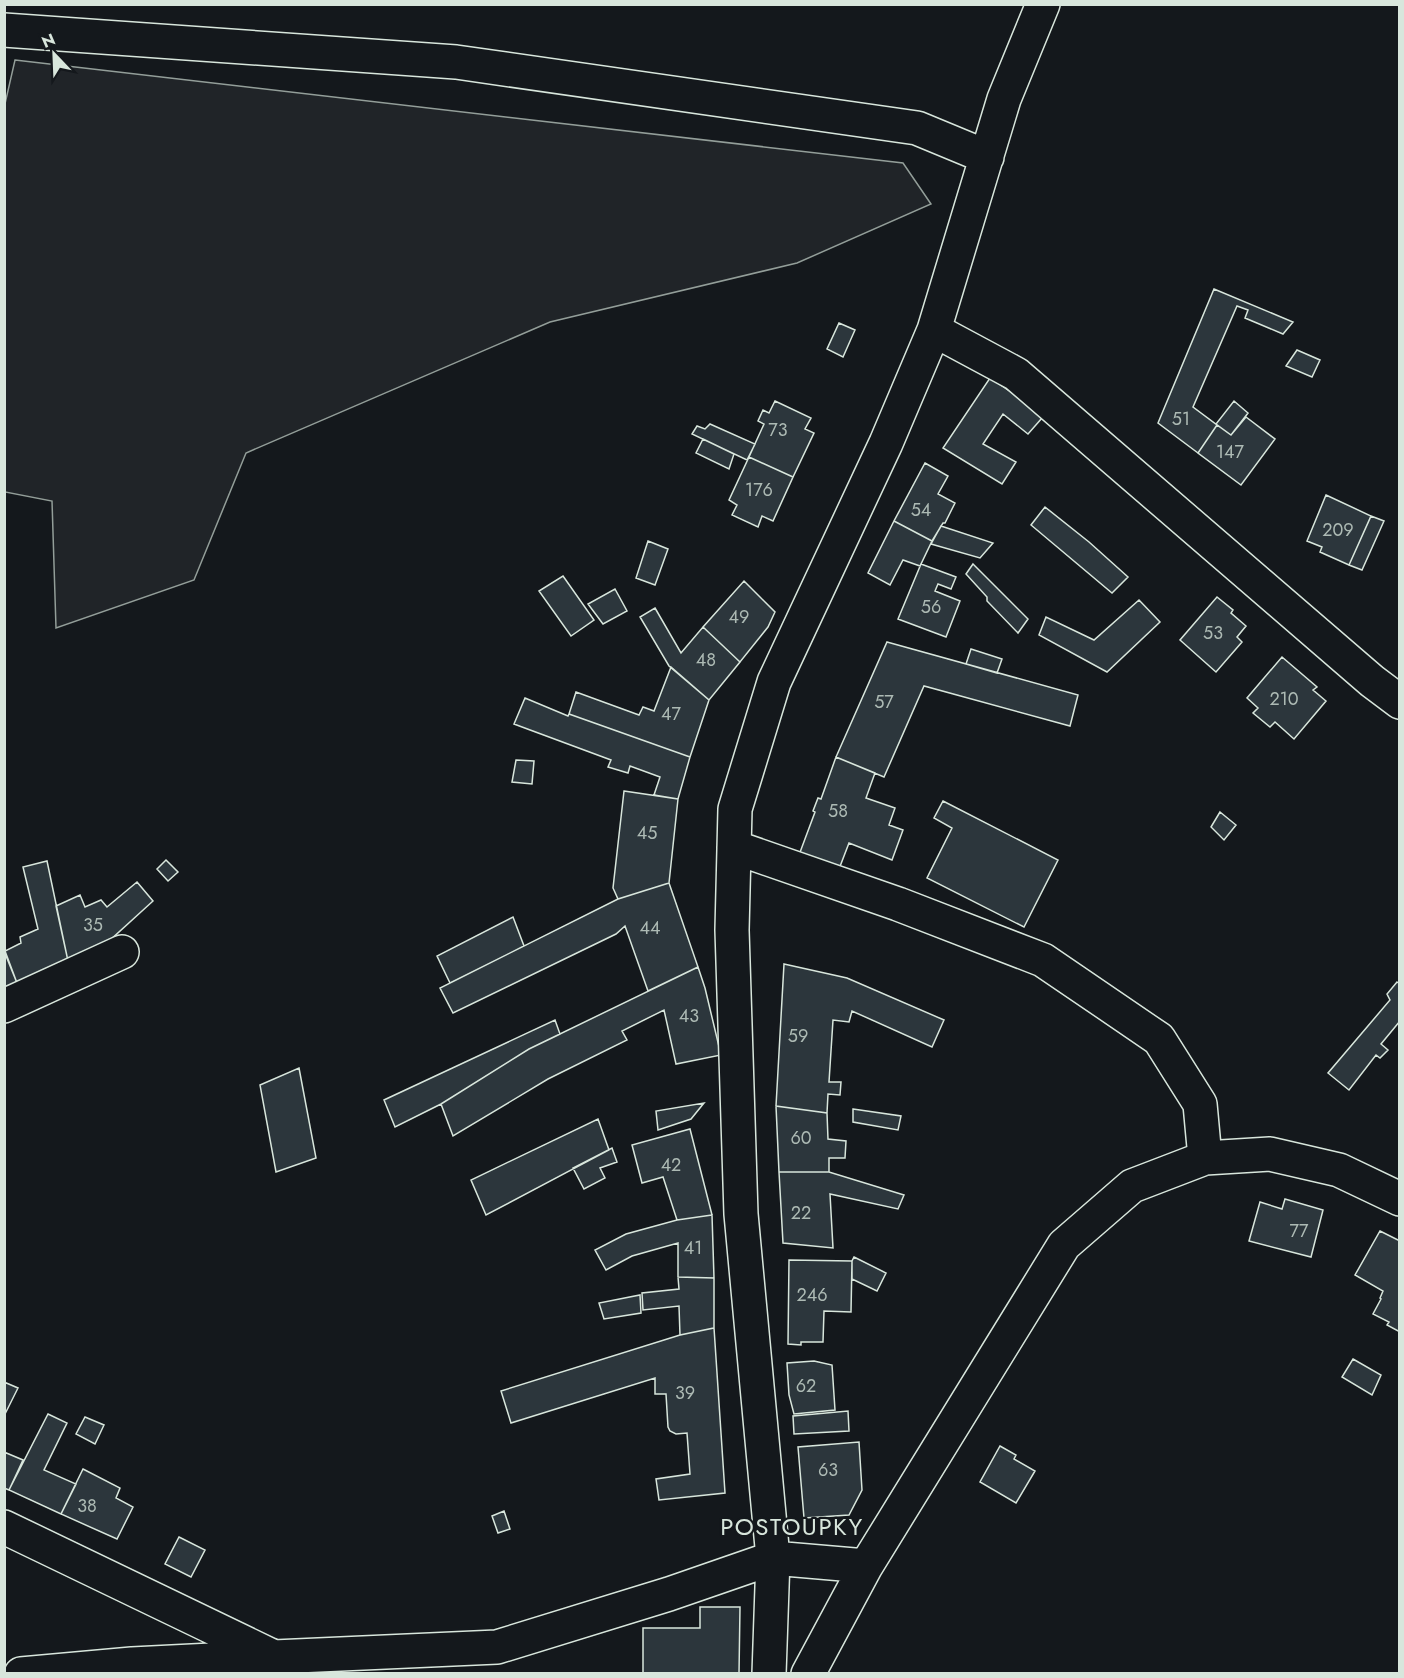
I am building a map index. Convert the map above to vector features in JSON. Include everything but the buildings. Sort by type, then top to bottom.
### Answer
[{"type":"street","points":[[769,1674],[773,1558],[741,1214],[732,930],[735,809],[774,682],[886,443],[934,330],[1004,99],[1043,4]]},
{"type":"street","points":[[4,30],[456,62],[917,128],[987,157]]},
{"type":"street","points":[[934,330],[1016,374],[1372,681],[1400,702]]},
{"type":"street","points":[[734,847],[898,904],[1043,960],[1159,1040],[1200,1104],[1205,1158]]},
{"type":"street","points":[[4,1006],[122,952]]},
{"type":"street","points":[[808,1674],[866,1566],[1064,1245],[1132,1186],[1205,1158],[1270,1154],[1339,1170],[1400,1199]]},
{"type":"street","points":[[4,1527],[274,1657]]},
{"type":"street","points":[[21,1674],[132,1664],[497,1647],[669,1594],[773,1558],[866,1566]]},
{"type":"shaded area","points":[[15,60],[903,163],[931,204],[797,263],[550,322],[246,453],[194,580],[56,628],[52,501],[5,492],[4,108]]},
{"type":"district","name":"POSTOUPKY","points":[[792,1527]]}]
